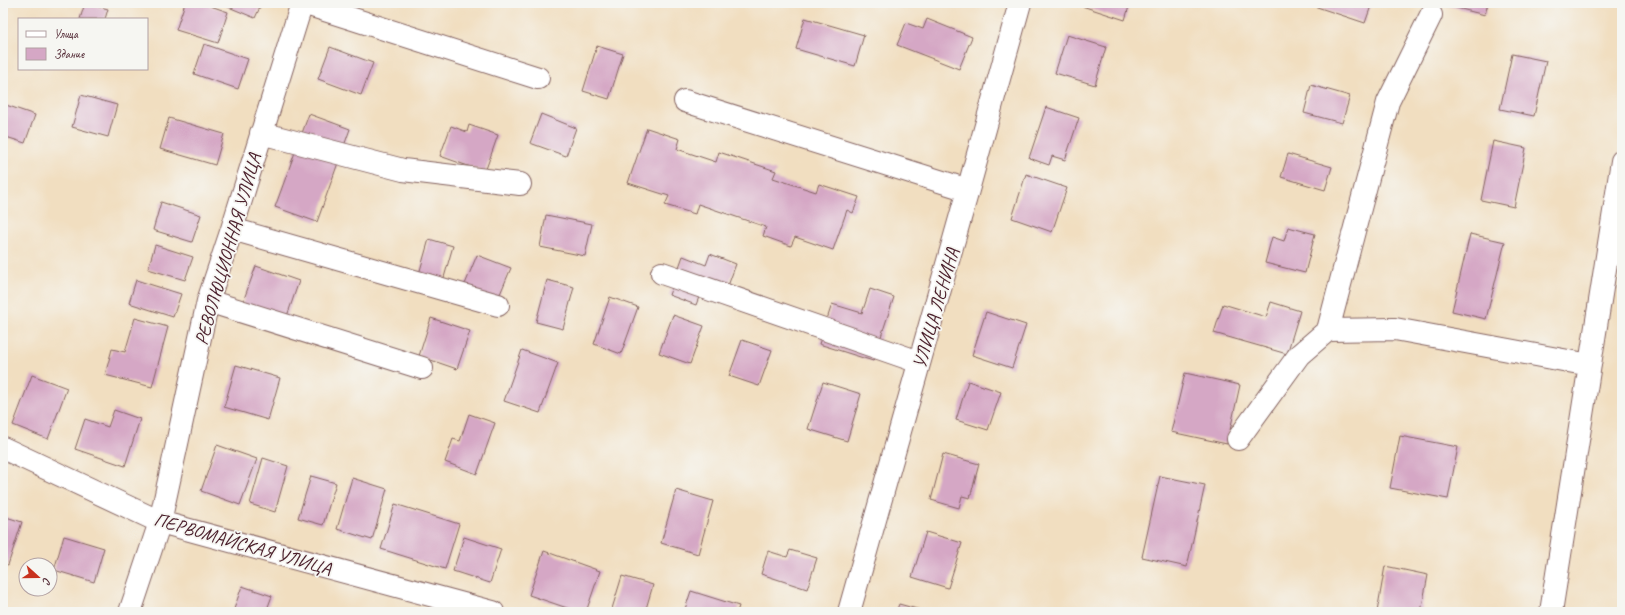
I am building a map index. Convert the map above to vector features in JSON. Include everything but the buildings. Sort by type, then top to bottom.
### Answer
[{"type":"street","points":[[303,3],[538,78]]},
{"type":"street","name":"РЕВОЛЮЦИОННАЯ УЛИЦА","points":[[130,612],[160,522],[208,300],[232,229],[303,3]]},
{"type":"street","name":"УЛИЦА ЛЕНИНА","points":[[849,612],[1020,3]]},
{"type":"street","points":[[1238,439],[1299,355],[1328,330],[1388,102],[1431,15]]},
{"type":"street","points":[[685,101],[968,190]]},
{"type":"street","points":[[261,133],[403,170],[520,184]]},
{"type":"street","points":[[1551,612],[1622,161]]},
{"type":"street","points":[[232,229],[498,305]]},
{"type":"street","points":[[662,273],[919,362]]},
{"type":"street","points":[[208,300],[422,368]]},
{"type":"street","points":[[1328,330],[1395,329],[1590,365]]},
{"type":"street","name":"ПЕРВОМАЙСКАЯ УЛИЦА","points":[[3,448],[160,522],[493,612]]}]
